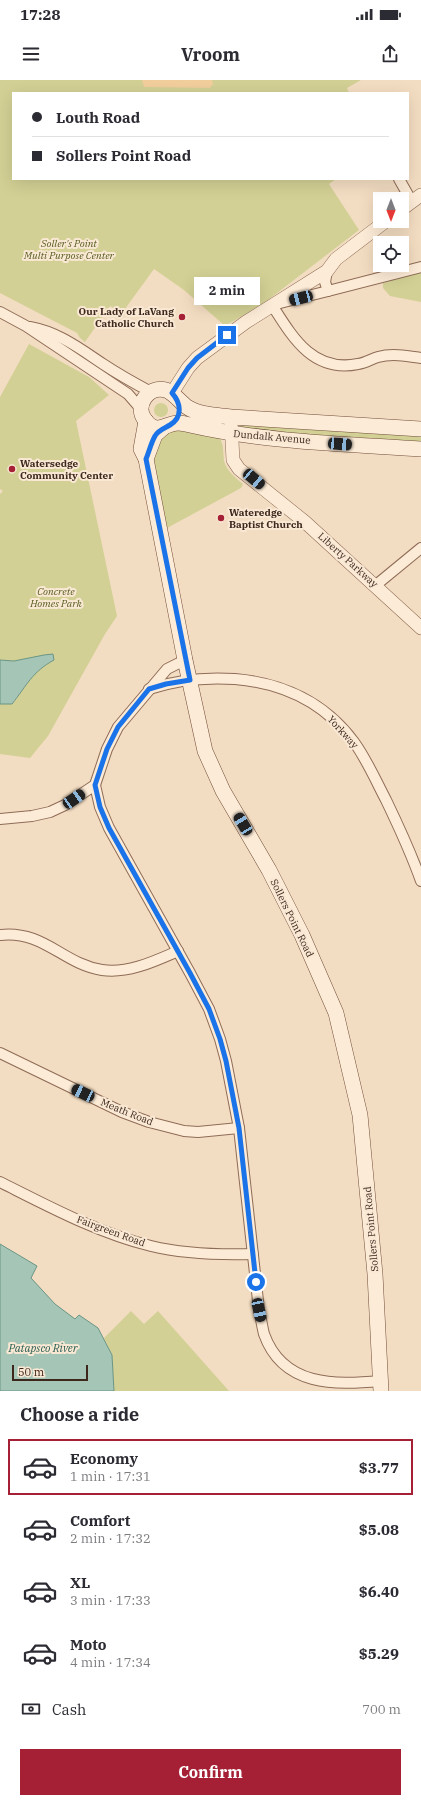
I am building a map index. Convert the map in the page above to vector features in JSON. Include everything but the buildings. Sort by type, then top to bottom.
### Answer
[{"type":"main road","name":"Dundalk Avenue","points":[[151,392],[161,389],[174,396],[188,408],[200,412],[231,417],[421,429]]},
{"type":"main road","points":[[143,415],[143,399],[151,392]]},
{"type":"main road","points":[[146,459],[155,435],[176,420],[180,410],[174,396]]},
{"type":"main road","name":"Dundalk Avenue","points":[[143,415],[150,426],[168,426],[177,423],[232,434],[421,449]]},
{"type":"main road","name":"Sollers Point Road","points":[[143,415],[141,449],[146,459],[185,660],[206,751],[212,768],[302,935],[336,1013],[360,1115],[375,1274],[381,1386]]},
{"type":"street","points":[[401,180],[412,202]]},
{"type":"street","points":[[174,396],[188,368],[197,358],[227,335],[327,270],[336,259],[377,228]]},
{"type":"street","points":[[272,305],[421,267]]},
{"type":"street","points":[[327,270],[325,282],[328,291]]},
{"type":"street","points":[[272,305],[303,349],[312,356],[325,362],[340,365],[367,362],[378,357],[393,356],[421,358]]},
{"type":"street","name":"Dundalk Avenue","points":[[0,312],[26,326],[128,394],[143,415]]},
{"type":"street","name":"Dundalk Avenue","points":[[26,326],[46,330],[75,345],[121,376],[151,392]]},
{"type":"street","name":"Liberty Parkway","points":[[231,417],[233,460],[239,469],[305,522],[376,585],[421,628]]},
{"type":"street","points":[[376,585],[421,548]]},
{"type":"street","points":[[185,660],[167,669],[118,727],[107,749],[95,785],[100,807],[109,828],[209,1009],[220,1039],[226,1061],[239,1128],[259,1310],[264,1334],[271,1347],[281,1360],[293,1371],[308,1378],[339,1384],[381,1386]]},
{"type":"street","name":"Yorkway","points":[[190,680],[217,678],[264,683],[291,693],[328,714],[354,742],[369,765],[413,858],[421,881]]},
{"type":"street","points":[[149,689],[166,684],[190,680]]},
{"type":"street","points":[[0,819],[32,816],[50,812],[66,805],[95,785]]},
{"type":"street","points":[[0,935],[22,935],[38,940],[56,951],[89,967],[113,971],[138,967],[178,951]]},
{"type":"street","name":"Meath Road","points":[[0,1053],[122,1112],[149,1122],[184,1131],[198,1132],[239,1128]]},
{"type":"street","name":"Fairgreen Road","points":[[0,1182],[59,1211],[133,1241],[152,1246],[196,1253],[253,1254]]},
{"type":"green space","name":"Soller's Point Multi Purpose Center","points":[[0,80],[361,80],[347,88],[349,92],[12,92],[12,180],[335,180],[329,184],[359,230],[264,303],[225,326],[184,290],[154,269],[122,313],[110,306],[85,342],[77,333],[0,293]]},
{"type":"green space","points":[[421,271],[421,302],[390,296],[383,288],[383,283]]},
{"type":"green space","name":"Concrete Homes Park","points":[[29,344],[89,377],[109,395],[76,421],[117,616],[105,634],[48,736],[30,758],[0,754],[0,704],[12,704],[35,674],[54,660],[44,655],[14,661],[0,660],[0,494],[3,491],[0,489],[0,397]]},
{"type":"green space","points":[[158,403],[164,403],[168,407],[168,413],[164,417],[158,417],[154,413],[154,407]]},
{"type":"green space","points":[[241,424],[421,435],[421,443],[245,431],[241,429]]},
{"type":"green space","points":[[172,429],[220,438],[223,446],[224,461],[227,468],[243,484],[241,488],[167,528],[156,482],[154,457],[156,446],[160,438]]},
{"type":"green space","points":[[131,1311],[144,1324],[158,1311],[229,1391],[114,1391],[112,1355],[104,1338]]},
{"type":"sand","points":[[142,80],[212,80],[213,84],[210,88],[144,87]]},
{"type":"water","points":[[53,654],[54,660],[35,674],[12,704],[0,704],[0,660],[14,661]]},
{"type":"water","name":"Patapsco River","points":[[0,1244],[37,1266],[31,1278],[55,1304],[75,1319],[79,1315],[98,1328],[112,1355],[114,1391],[0,1391]]},
{"type":"place","name":"Our Lady of LaVang Catholic Church","points":[[182,317]]},
{"type":"place","name":"Watersedge Community Center","points":[[12,469]]},
{"type":"place","name":"Wateredge Baptist Church","points":[[221,518]]},
{"type":"route","points":[[227,335],[197,358],[180,379],[172,393],[177,399],[180,410],[176,420],[155,435],[146,459],[158,527],[190,680],[166,684],[149,689],[118,727],[107,749],[95,785],[96,795],[109,828],[209,1009],[220,1039],[234,1096],[244,1159],[256,1282]]}]
